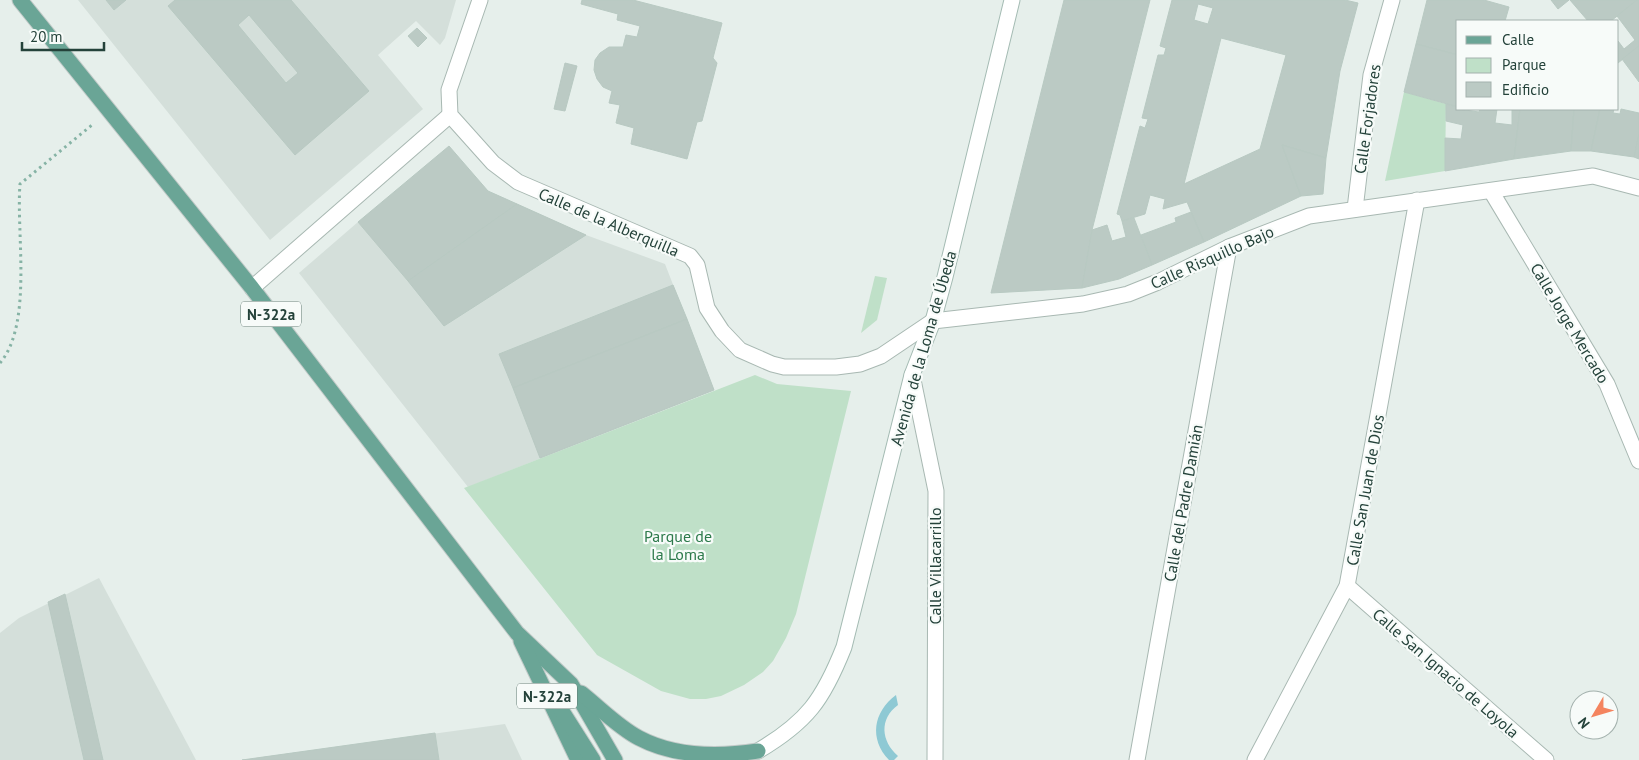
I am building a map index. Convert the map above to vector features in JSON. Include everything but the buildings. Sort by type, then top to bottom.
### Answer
[{"type":"main road","name":"N-322a","points":[[20,0],[252,288],[517,633],[571,684],[615,760]]},
{"type":"main road","name":"N-322a","points":[[517,633],[578,760]]},
{"type":"main road","points":[[540,680],[573,725],[593,760]]},
{"type":"main road","points":[[571,684],[638,737],[677,751],[723,758],[753,755]]},
{"type":"street","points":[[252,288],[450,115],[449,90],[480,0]]},
{"type":"street","name":"Avenida de la Loma de Úbeda","points":[[753,755],[784,736],[814,706],[833,675],[844,647],[912,375],[933,321],[1012,0]]},
{"type":"street","name":"Calle Forjadores","points":[[1355,210],[1371,75],[1392,0]]},
{"type":"street","name":"Calle de la Alberquilla","points":[[450,115],[493,164],[518,182],[690,256],[697,264],[704,299],[714,318],[740,350],[761,360],[772,364],[798,368],[860,364],[881,356],[933,321]]},
{"type":"street","name":"Calle Risquillo Bajo","points":[[933,321],[1106,300],[1158,282],[1229,247],[1309,216],[1593,176],[1639,188]]},
{"type":"street","name":"Calle Jorge Mercado","points":[[1491,191],[1607,384],[1639,462]]},
{"type":"street","name":"Calle San Juan de Dios","points":[[1255,760],[1347,586],[1417,200]]},
{"type":"street","name":"Calle del Padre Damián","points":[[1137,760],[1229,247]]},
{"type":"street","name":"Calle Villacarrillo","points":[[912,375],[936,491],[935,760]]},
{"type":"street","name":"Calle San Ignacio de Loyola","points":[[1347,586],[1546,760]]},
{"type":"path","points":[[0,362],[6,356],[18,326],[20,184],[110,111]]},
{"type":"shaded area","points":[[78,0],[456,0],[445,38],[440,45],[416,21],[378,55],[423,109],[270,240]]},
{"type":"shaded area","points":[[488,191],[586,235],[665,264],[714,390],[468,487],[299,273],[358,222]]},
{"type":"shaded area","points":[[99,578],[196,760],[0,760],[0,633],[19,618]]},
{"type":"shaded area","points":[[505,724],[522,760],[242,760]]},
{"type":"green space","points":[[1404,92],[1446,104],[1445,171],[1385,181]]},
{"type":"green space","points":[[875,276],[887,278],[877,320],[861,333]]},
{"type":"green space","name":"Parque de la Loma","points":[[755,375],[777,384],[851,391],[796,614],[786,638],[773,661],[763,672],[744,685],[721,696],[706,699],[690,699],[661,691],[597,655],[464,488]]},
{"type":"water","points":[[896,695],[898,705],[888,717],[884,730],[888,744],[898,756],[894,760],[889,760],[878,743],[876,726],[882,709]]}]
